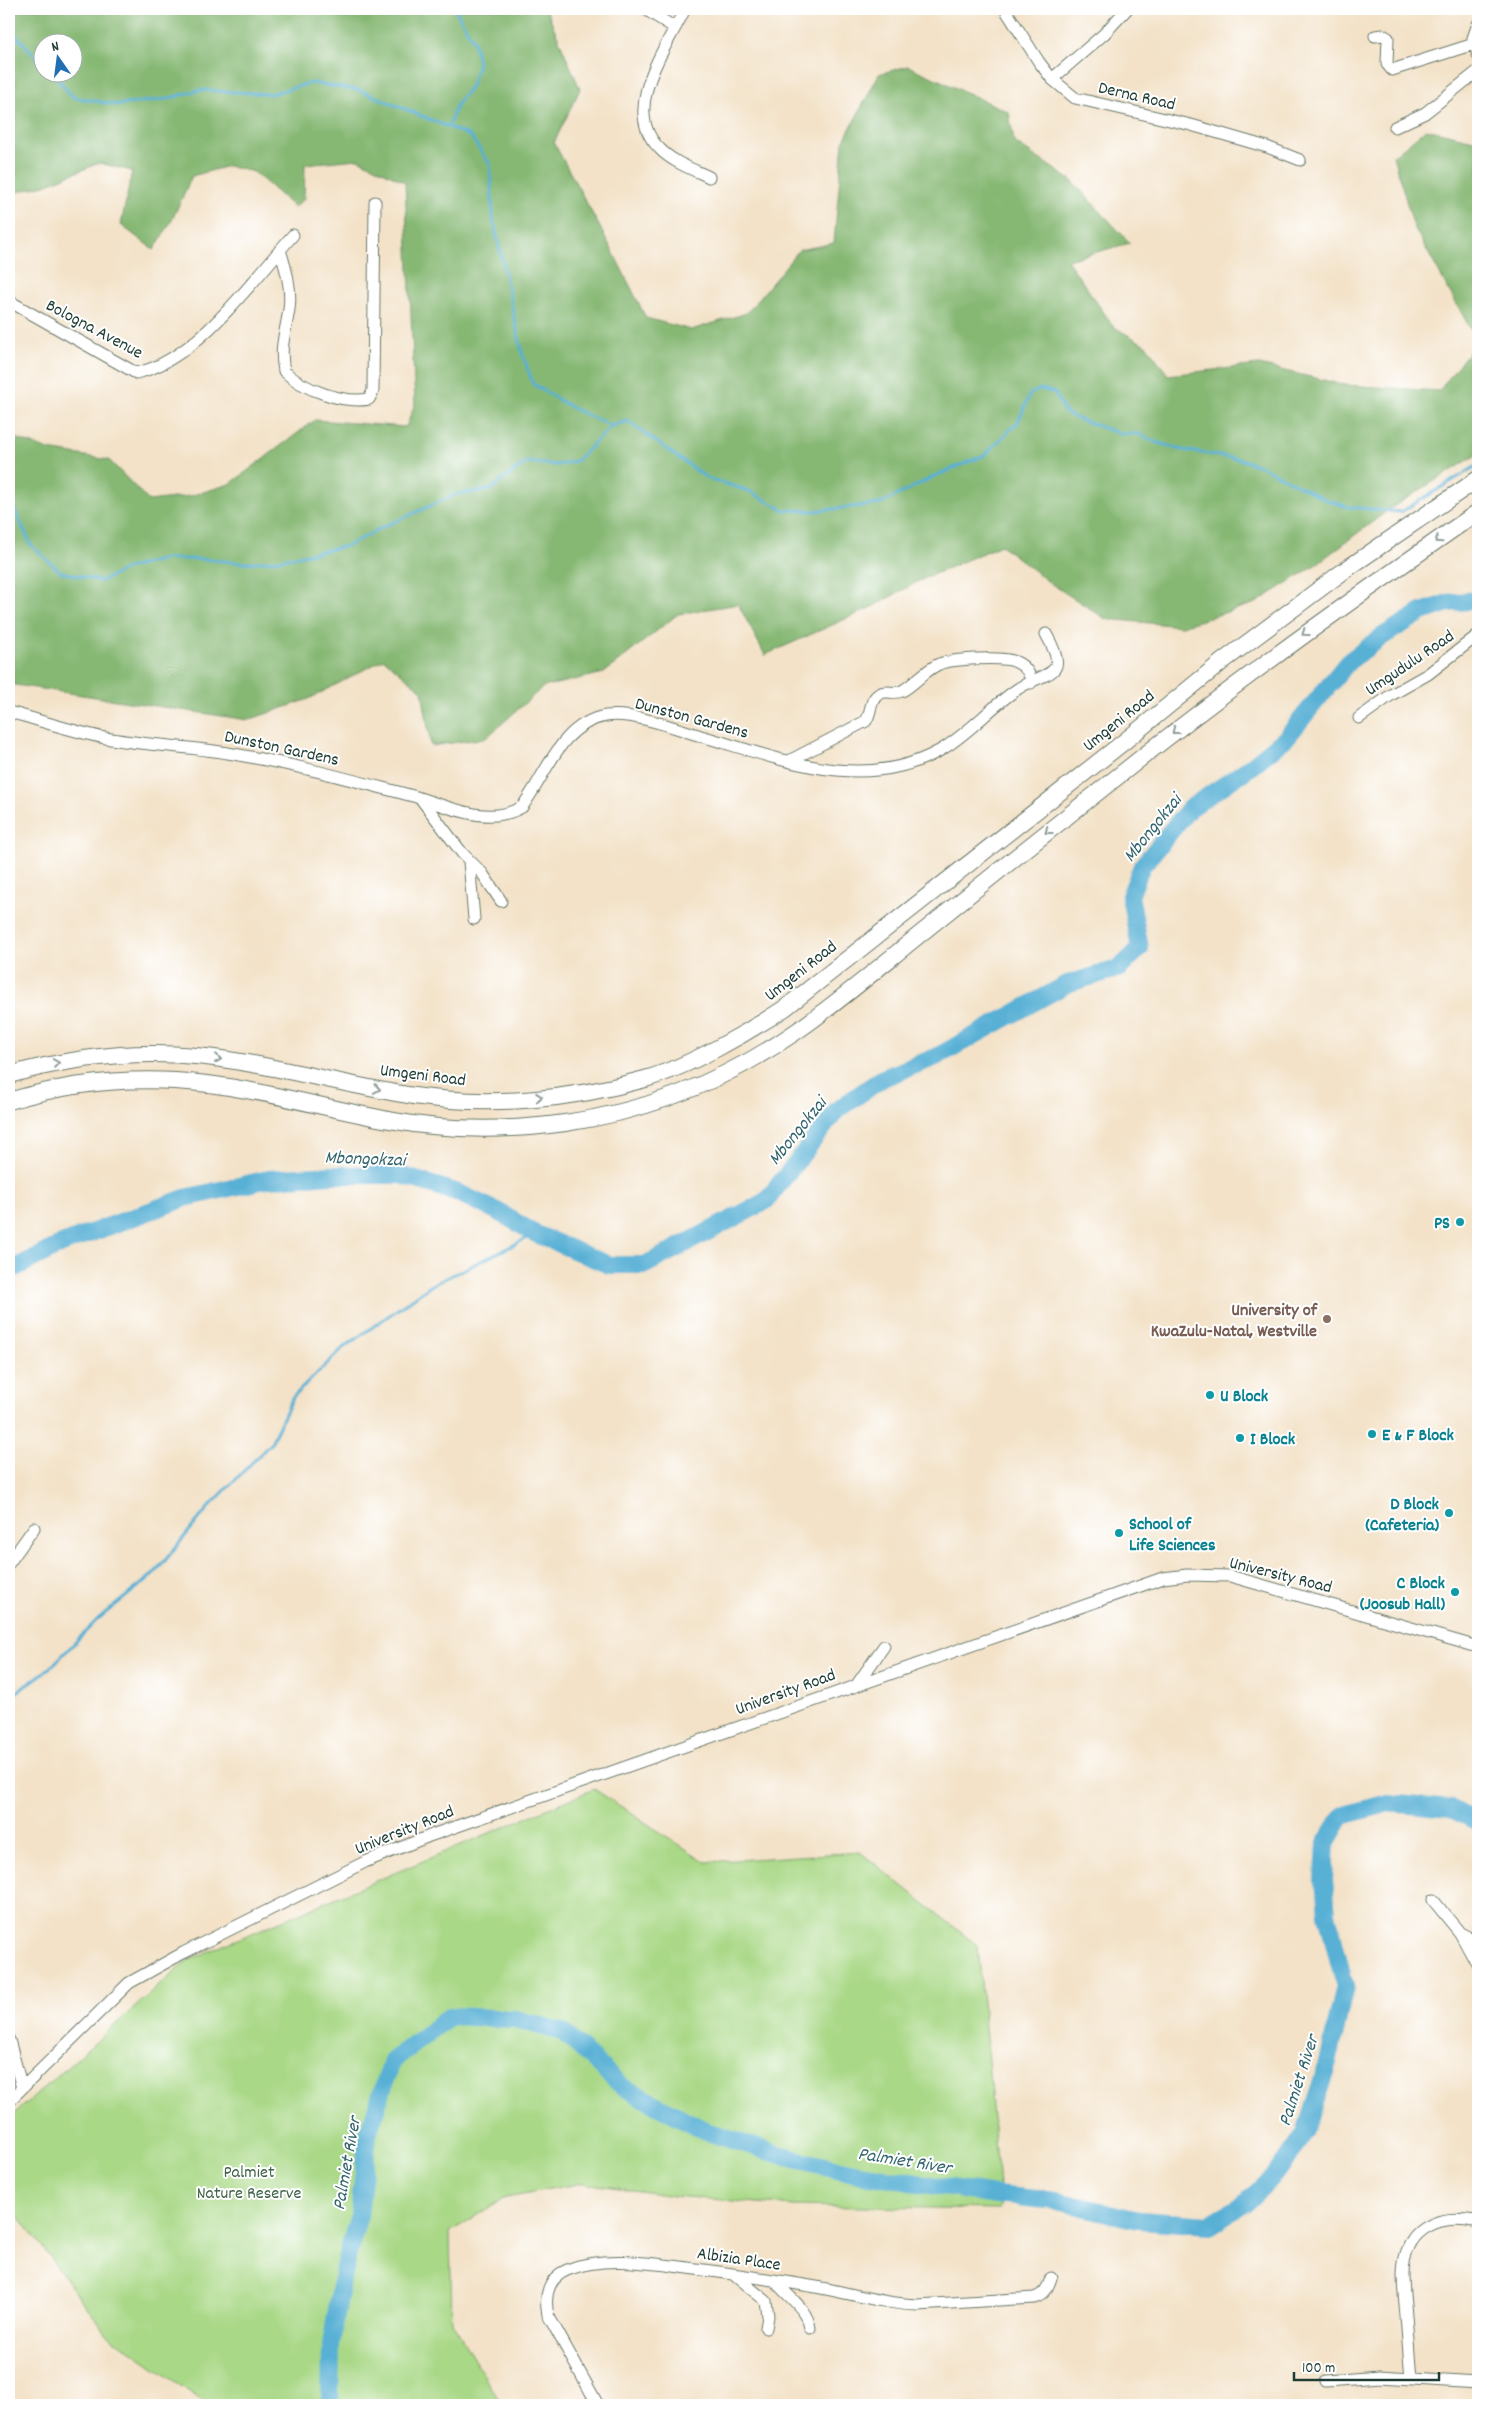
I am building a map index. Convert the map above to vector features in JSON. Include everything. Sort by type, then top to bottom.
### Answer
[{"type":"highway","name":"Umgeni Road","points":[[9,1075],[43,1065],[93,1057],[150,1054],[196,1056],[415,1096],[471,1101],[514,1100],[576,1094],[646,1079],[693,1060],[758,1026],[785,1008],[1125,741],[1222,661],[1345,570],[1478,480]]},
{"type":"highway","points":[[9,1101],[62,1087],[116,1082],[173,1081],[221,1086],[393,1121],[454,1128],[508,1129],[564,1123],[617,1113],[667,1100],[707,1083],[796,1032],[1238,683],[1349,601],[1478,512]]},
{"type":"street","points":[[646,9],[675,28]]},
{"type":"street","points":[[685,9],[648,82],[643,98],[643,113],[647,129],[660,150],[709,177]]},
{"type":"street","name":"Derna Road","points":[[1005,9],[1052,79],[1075,98],[1191,125],[1267,147],[1300,160]]},
{"type":"street","points":[[1052,79],[1081,55],[1128,9]]},
{"type":"street","points":[[1478,24],[1473,38],[1478,55]]},
{"type":"street","points":[[1375,36],[1383,35],[1388,38],[1387,64],[1392,70],[1474,44]]},
{"type":"street","points":[[1396,128],[1425,113],[1478,71]]},
{"type":"street","points":[[280,250],[289,285],[290,308],[281,343],[284,371],[292,379],[322,392],[342,398],[369,399],[373,391],[375,343],[375,202]]},
{"type":"street","name":"Bologna Avenue","points":[[9,301],[136,373],[151,370],[166,362],[206,332],[242,297],[293,235]]},
{"type":"street","name":"Dunston Gardens","points":[[9,712],[108,739],[142,744],[206,749],[286,763],[477,814],[500,816],[512,813],[522,806],[571,732],[590,720],[608,716],[655,722],[789,761],[840,772],[886,769],[916,760],[938,751],[958,739],[1006,696],[1049,675],[1055,669],[1057,656],[1046,634]]},
{"type":"street","name":"Umgudulu Road","points":[[1359,718],[1391,695],[1428,674],[1478,635]]},
{"type":"street","points":[[789,761],[866,721],[873,700],[880,693],[902,691],[929,670],[941,664],[985,660],[1012,660],[1028,671],[1031,683]]},
{"type":"street","points":[[421,799],[469,861],[482,873],[501,901]]},
{"type":"street","points":[[469,861],[474,919]]},
{"type":"street","points":[[9,1563],[34,1528]]},
{"type":"street","name":"University Road","points":[[9,2101],[129,1983],[183,1953],[401,1846],[858,1683],[986,1641],[1163,1578],[1187,1575],[1230,1576],[1478,1647]]},
{"type":"street","points":[[858,1683],[884,1646]]},
{"type":"street","points":[[1433,1900],[1460,1933],[1478,1966]]},
{"type":"street","points":[[1460,1933],[1478,1942]]},
{"type":"street","points":[[9,2040],[22,2088]]},
{"type":"street","points":[[1411,2378],[1403,2273],[1407,2254],[1415,2238],[1434,2222],[1463,2219],[1474,2221]]},
{"type":"street","name":"Albizia Place","points":[[598,2405],[548,2314],[546,2298],[548,2289],[554,2280],[568,2270],[626,2262],[734,2275],[902,2304],[924,2305],[1034,2298],[1044,2293],[1051,2278]]},
{"type":"street","points":[[734,2275],[766,2301],[768,2316],[766,2328]]},
{"type":"street","points":[[775,2281],[804,2311],[809,2319],[810,2328]]},
{"type":"street","points":[[1326,2381],[1380,2376],[1478,2383]]},
{"type":"green space","points":[[9,9],[546,9],[580,89],[554,143],[610,246],[646,318],[691,330],[747,313],[799,250],[834,243],[843,142],[879,74],[908,66],[1009,112],[1014,142],[1072,181],[1130,243],[1067,260],[1114,327],[1147,346],[1168,375],[1259,365],[1345,385],[1439,391],[1477,341],[1414,227],[1393,156],[1426,129],[1478,141],[1478,454],[1391,508],[1311,568],[1256,603],[1182,626],[1106,619],[1050,583],[1001,545],[921,580],[870,608],[765,655],[738,604],[678,614],[604,673],[543,687],[486,738],[431,746],[422,691],[384,659],[309,699],[248,720],[9,684],[9,436],[49,450],[109,460],[149,501],[190,496],[230,484],[315,420],[406,427],[415,404],[405,182],[358,159],[305,164],[304,199],[294,207],[254,172],[228,166],[192,176],[172,220],[154,250],[121,225],[132,171],[99,163],[45,185],[9,194]]},
{"type":"green space","name":"Palmiet Nature Reserve","points":[[594,1789],[706,1862],[860,1852],[978,1946],[1001,2209],[794,2206],[674,2196],[583,2183],[506,2197],[450,2232],[452,2322],[502,2405],[208,2405],[107,2334],[9,2203],[9,2119],[188,1960]]},
{"type":"waterway","points":[[448,127],[457,104],[471,86],[478,64],[474,42],[455,9]]},
{"type":"waterway","points":[[9,27],[32,53]]},
{"type":"waterway","points":[[60,82],[73,97],[118,105],[166,99],[200,90],[270,94],[311,83],[359,90],[470,136],[490,164],[493,218],[522,353],[533,384],[572,408],[612,426]]},
{"type":"waterway","points":[[9,498],[31,545],[61,572],[101,581],[129,568],[165,559],[202,559],[243,563],[278,560],[347,546],[383,527],[457,494],[490,490],[527,462],[557,465],[576,461],[612,426],[627,421],[707,478],[749,491],[784,510],[814,511],[880,504],[935,476],[985,455],[1018,422],[1030,394],[1041,389],[1055,393],[1065,413],[1078,419],[1121,434],[1139,434],[1155,442],[1183,450],[1239,459],[1261,466],[1324,499],[1348,507],[1401,512],[1478,465]]},
{"type":"waterway","name":"Mbongokzai","points":[[9,1271],[64,1243],[185,1198],[269,1179],[332,1175],[400,1175],[456,1192],[497,1211],[536,1234],[609,1265],[645,1265],[766,1201],[837,1110],[883,1078],[936,1057],[1067,984],[1120,968],[1140,948],[1130,896],[1142,866],[1189,809],[1249,768],[1286,738],[1348,662],[1383,636],[1422,612],[1448,603],[1478,600]]},
{"type":"waterway","points":[[9,1698],[50,1668],[98,1619],[154,1574],[208,1508],[271,1443],[293,1397],[343,1348],[432,1285],[536,1234]]},
{"type":"waterway","name":"Palmiet River","points":[[330,2405],[331,2344],[344,2268],[359,2215],[368,2134],[392,2061],[450,2016],[515,2019],[563,2032],[623,2087],[710,2133],[787,2157],[858,2174],[996,2195],[1057,2201],[1139,2220],[1210,2225],[1245,2203],[1275,2175],[1305,2133],[1328,2063],[1345,1986],[1327,1914],[1324,1880],[1326,1843],[1342,1816],[1388,1803],[1451,1809],[1478,1822]]},
{"type":"place","name":"PS","points":[[1460,1222]]},
{"type":"place","name":"University of KwaZulu-Natal, Westville","points":[[1327,1319]]},
{"type":"place","name":"U Block","points":[[1210,1395]]},
{"type":"place","name":"E & F Block","points":[[1372,1434]]},
{"type":"place","name":"I Block","points":[[1240,1438]]},
{"type":"place","name":"D Block (Cafeteria)","points":[[1449,1513]]},
{"type":"place","name":"School of Life Sciences","points":[[1119,1533]]},
{"type":"place","name":"C Block (Joosub Hall)","points":[[1455,1592]]}]
